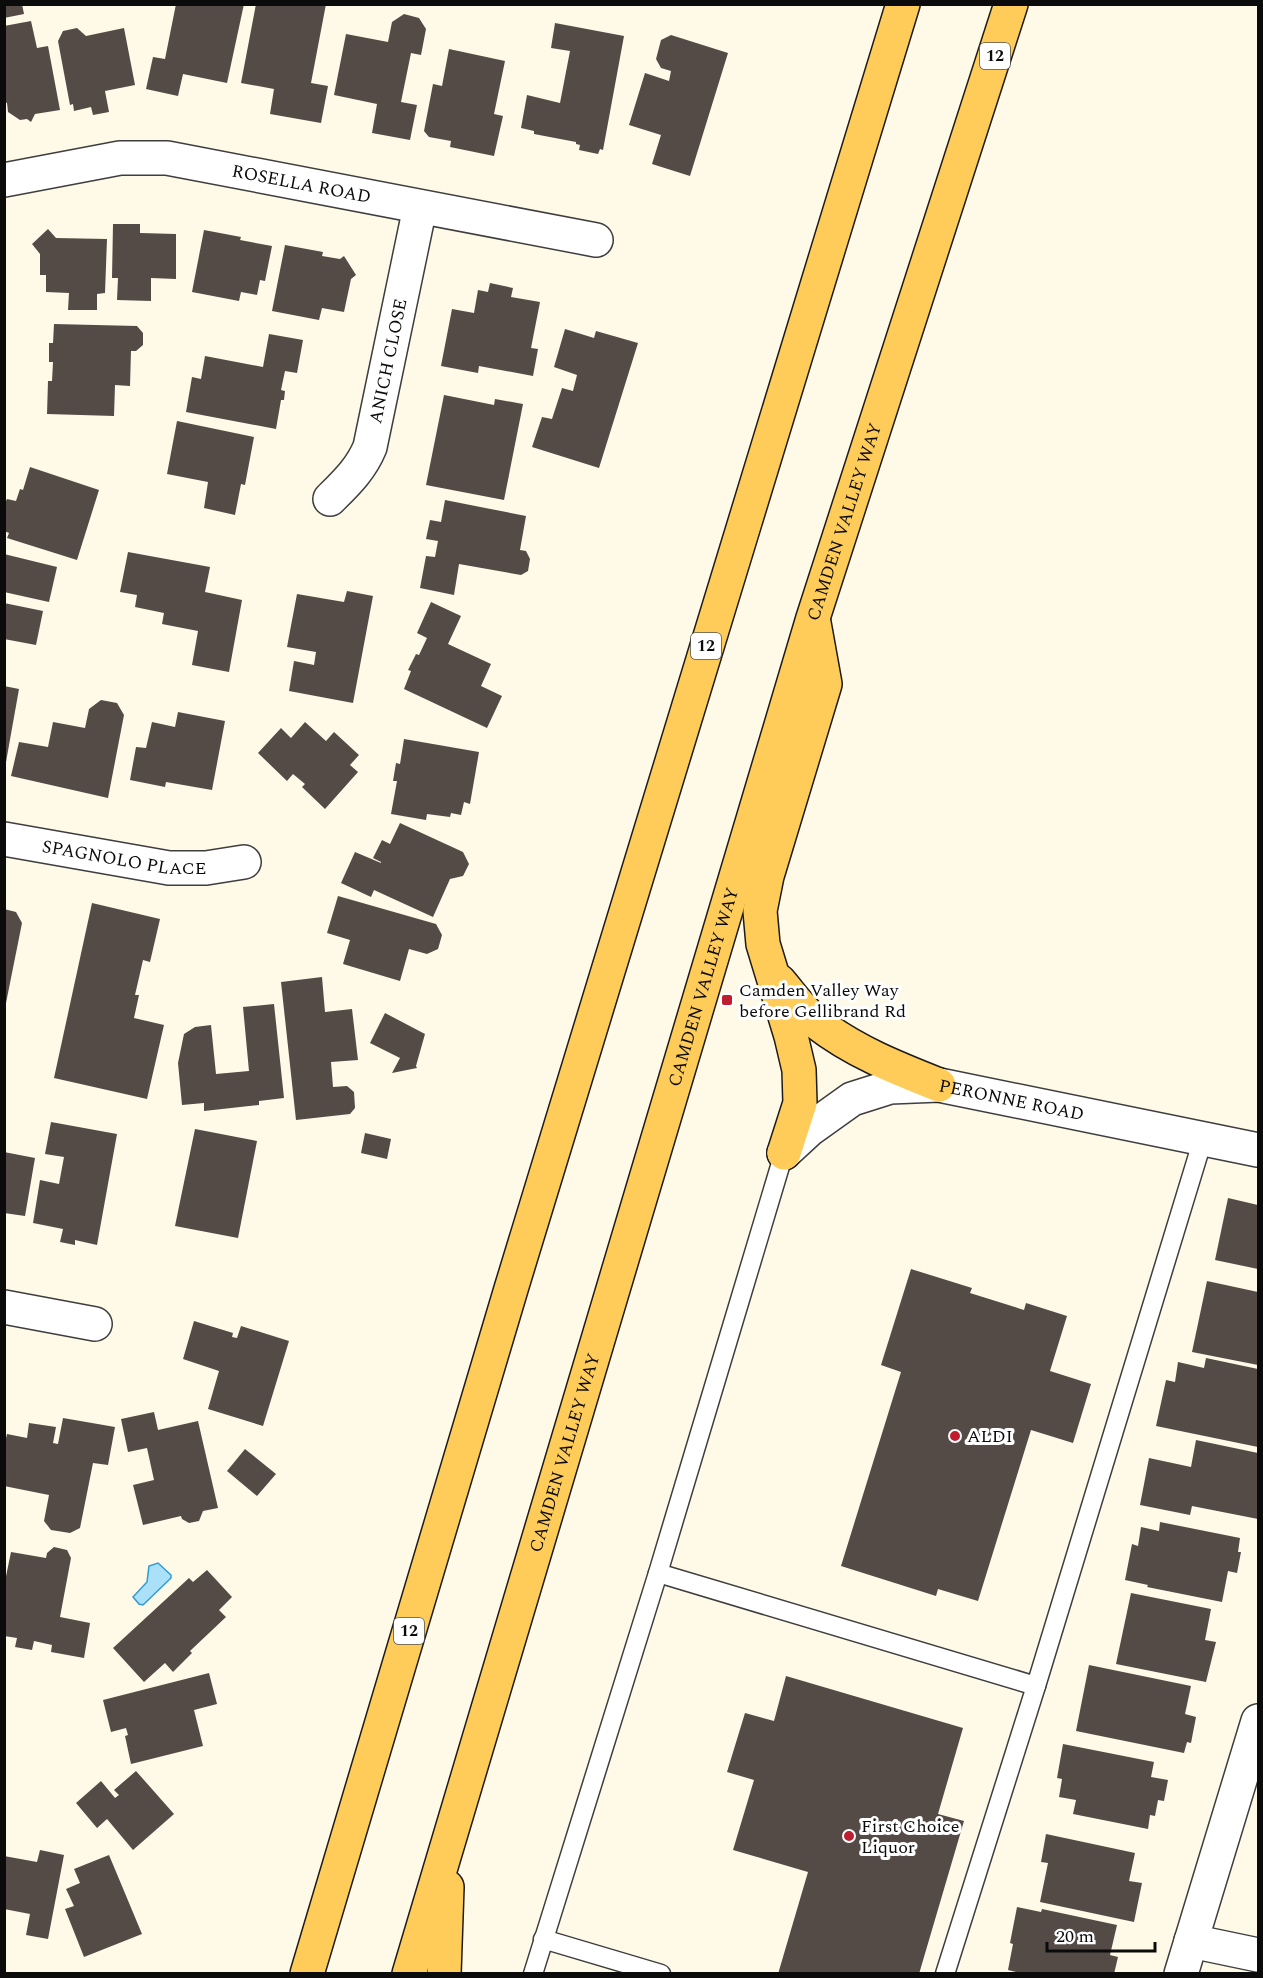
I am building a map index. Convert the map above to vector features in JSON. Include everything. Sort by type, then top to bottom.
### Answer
[{"type":"main road","name":"12","points":[[308,1974],[511,1289],[903,4]]},
{"type":"main road","name":"CAMDEN VALLEY WAY","points":[[409,1974],[813,618],[1011,4]]},
{"type":"main road","points":[[784,1154],[800,1103],[799,1070],[763,944],[760,911],[767,876],[825,684],[813,618]]},
{"type":"main road","points":[[771,973],[815,1021],[843,1040],[884,1064],[939,1084]]},
{"type":"main road","points":[[444,1974],[448,1840]]},
{"type":"street","name":"ROSELLA ROAD","points":[[4,180],[120,158],[167,158],[596,240]]},
{"type":"street","name":"ANICH CLOSE","points":[[330,499],[354,475],[370,447],[420,207]]},
{"type":"street","name":"SPAGNOLO PLACE","points":[[4,839],[187,870],[244,862]]},
{"type":"street","name":"PERONNE ROAD","points":[[784,1154],[810,1129],[852,1099],[890,1087],[939,1084],[1258,1150]]},
{"type":"street","points":[[4,1307],[95,1324]]},
{"type":"street","points":[[1181,1974],[1258,1721]]},
{"type":"street","points":[[1191,1941],[1258,1955]]},
{"type":"lane","points":[[945,1974],[1036,1686],[1203,1139]]},
{"type":"lane","points":[[533,1974],[658,1573],[784,1154]]},
{"type":"lane","points":[[658,1573],[1036,1686]]},
{"type":"lane","points":[[543,1940],[661,1974]]},
{"type":"water","points":[[158,1563],[171,1575],[171,1578],[143,1605],[139,1604],[133,1597],[147,1582],[149,1566]]},
{"type":"building","points":[[4,4],[22,4],[24,14],[4,18]]},
{"type":"building","points":[[176,4],[244,4],[227,83],[183,74],[178,96],[146,89],[153,57],[165,59]]},
{"type":"building","points":[[256,4],[326,4],[311,83],[328,86],[321,123],[270,114],[274,89],[241,83]]},
{"type":"building","points":[[404,14],[419,18],[426,29],[421,55],[411,53],[401,102],[417,105],[410,140],[372,133],[377,104],[334,95],[346,34],[388,42],[392,22]]},
{"type":"building","points":[[31,21],[37,48],[48,46],[60,110],[35,114],[31,122],[27,119],[20,120],[8,112],[7,103],[4,102],[4,26]]},
{"type":"building","points":[[555,23],[624,36],[603,150],[600,149],[598,154],[579,150],[580,145],[576,142],[534,134],[534,131],[521,128],[527,95],[560,103],[570,51],[551,48]]},
{"type":"building","points":[[77,28],[86,36],[124,28],[135,85],[105,91],[109,112],[93,115],[91,107],[74,111],[73,104],[70,105],[58,41],[63,31]]},
{"type":"building","points":[[671,35],[728,53],[690,176],[652,164],[661,135],[629,125],[645,73],[669,81],[671,71],[661,68],[656,59],[661,40]]},
{"type":"building","points":[[449,49],[505,61],[494,114],[503,116],[494,156],[450,147],[451,141],[429,137],[424,131],[433,84],[442,86]]},
{"type":"building","points":[[113,224],[140,224],[140,233],[176,234],[176,279],[151,278],[151,301],[117,300],[118,278],[112,278]]},
{"type":"building","points":[[48,229],[56,238],[107,239],[105,293],[97,294],[97,310],[68,310],[69,293],[46,292],[46,275],[40,275],[40,254],[32,244]]},
{"type":"building","points":[[204,230],[272,246],[265,281],[260,280],[257,295],[241,292],[239,301],[192,292]]},
{"type":"building","points":[[285,245],[323,252],[322,256],[340,259],[344,256],[356,275],[351,279],[344,312],[322,308],[319,320],[272,311]]},
{"type":"building","points":[[490,283],[513,288],[511,297],[540,302],[531,348],[538,349],[533,376],[479,366],[478,373],[441,366],[452,309],[474,313],[478,290],[488,292]]},
{"type":"building","points":[[54,324],[137,326],[143,333],[143,345],[136,351],[131,351],[130,386],[115,385],[114,416],[47,414],[48,381],[52,381],[53,362],[49,362],[49,343],[53,343]]},
{"type":"building","points":[[565,329],[594,338],[596,331],[638,343],[599,468],[532,447],[542,417],[552,419],[562,388],[573,391],[577,375],[554,367]]},
{"type":"building","points":[[269,334],[303,340],[297,373],[285,371],[281,390],[285,391],[284,400],[281,400],[276,429],[186,412],[192,377],[201,379],[205,356],[263,367]]},
{"type":"building","points":[[444,395],[494,405],[495,399],[523,404],[504,500],[426,485]]},
{"type":"building","points":[[177,421],[254,437],[245,485],[241,484],[235,515],[204,508],[208,482],[167,474]]},
{"type":"building","points":[[30,467],[99,490],[77,560],[7,538],[9,533],[4,531],[4,505],[7,499],[16,501],[20,489],[23,490]]},
{"type":"building","points":[[445,500],[526,516],[520,550],[526,551],[530,559],[528,571],[521,575],[459,564],[454,595],[420,588],[426,556],[435,557],[438,541],[426,539],[430,520],[441,522]]},
{"type":"building","points":[[128,552],[210,567],[205,592],[242,600],[229,672],[192,665],[198,631],[162,624],[164,613],[135,607],[137,595],[120,592]]},
{"type":"building","points":[[4,554],[57,567],[49,602],[4,592]]},
{"type":"building","points":[[347,591],[373,596],[353,703],[289,691],[294,661],[314,665],[316,652],[287,647],[297,594],[344,602]]},
{"type":"building","points":[[431,602],[461,616],[448,644],[491,664],[481,686],[502,696],[487,728],[404,689],[411,671],[408,670],[416,654],[419,655],[427,638],[417,633]]},
{"type":"building","points":[[4,603],[43,611],[36,645],[4,639]]},
{"type":"building","points":[[4,686],[19,689],[6,762],[4,761]]},
{"type":"building","points":[[101,700],[117,703],[124,715],[108,798],[11,776],[19,742],[48,747],[53,722],[85,728],[89,709]]},
{"type":"building","points":[[178,712],[225,721],[212,790],[166,782],[165,787],[130,780],[136,747],[146,748],[152,722],[175,727]]},
{"type":"building","points":[[305,722],[326,741],[334,732],[359,755],[350,765],[358,772],[325,809],[302,787],[305,784],[293,774],[287,781],[258,753],[281,728],[291,738]]},
{"type":"building","points":[[404,739],[479,752],[470,804],[464,802],[461,815],[451,813],[450,817],[427,814],[426,820],[391,814],[397,781],[393,781],[396,763],[400,764]]},
{"type":"building","points":[[400,823],[463,852],[469,864],[463,876],[450,879],[433,917],[374,890],[371,897],[341,883],[355,852],[381,863],[373,858],[382,840],[390,844]]},
{"type":"building","points":[[338,896],[436,924],[442,935],[438,949],[427,954],[409,949],[400,981],[343,964],[350,940],[327,933]]},
{"type":"building","points":[[92,903],[160,919],[150,962],[143,960],[135,995],[139,995],[134,1018],[164,1025],[147,1099],[54,1078]]},
{"type":"building","points":[[4,909],[16,912],[22,923],[6,1003]]},
{"type":"building","points":[[322,977],[325,1012],[352,1009],[358,1060],[331,1062],[333,1087],[347,1086],[354,1092],[355,1108],[350,1114],[296,1120],[281,982]]},
{"type":"building","points":[[274,1004],[284,1098],[259,1101],[259,1105],[204,1111],[204,1103],[182,1105],[178,1063],[184,1034],[195,1027],[211,1025],[216,1074],[249,1071],[243,1007]]},
{"type":"building","points":[[385,1013],[425,1034],[417,1068],[392,1073],[400,1058],[370,1043]]},
{"type":"building","points":[[51,1122],[117,1134],[97,1245],[75,1240],[75,1245],[60,1242],[63,1229],[33,1223],[40,1180],[59,1184],[64,1157],[45,1154]]},
{"type":"building","points":[[195,1129],[257,1141],[238,1238],[175,1226]]},
{"type":"building","points":[[365,1133],[391,1139],[387,1159],[361,1153]]},
{"type":"building","points":[[4,1152],[35,1158],[25,1216],[4,1213]]},
{"type":"building","points":[[1228,1198],[1258,1205],[1258,1269],[1215,1260]]},
{"type":"building","name":"ALDI","points":[[911,1269],[972,1288],[970,1293],[1024,1310],[1026,1303],[1067,1316],[1050,1371],[1091,1384],[1073,1443],[1031,1430],[978,1601],[938,1589],[936,1596],[841,1566],[901,1372],[881,1365]]},
{"type":"building","points":[[1207,1281],[1258,1292],[1258,1365],[1192,1352]]},
{"type":"building","points":[[194,1321],[233,1333],[232,1337],[237,1338],[241,1326],[289,1341],[263,1426],[208,1409],[219,1371],[183,1359]]},
{"type":"building","points":[[1206,1358],[1258,1369],[1258,1447],[1156,1426],[1166,1380],[1175,1382],[1178,1362],[1204,1368]]},
{"type":"building","points":[[154,1412],[158,1430],[198,1421],[218,1508],[203,1511],[199,1521],[189,1523],[181,1516],[143,1525],[133,1485],[154,1480],[147,1448],[128,1452],[121,1419]]},
{"type":"building","points":[[63,1418],[115,1427],[108,1465],[93,1463],[80,1528],[70,1533],[51,1530],[44,1521],[49,1495],[4,1486],[4,1447],[7,1434],[27,1438],[29,1423],[56,1427],[53,1443],[58,1444]]},
{"type":"building","points":[[1196,1440],[1258,1453],[1258,1519],[1192,1506],[1190,1515],[1140,1505],[1149,1458],[1191,1467]]},
{"type":"building","points":[[245,1449],[276,1474],[257,1496],[227,1471]]},
{"type":"building","points":[[1160,1522],[1240,1538],[1238,1552],[1241,1552],[1237,1573],[1228,1571],[1222,1602],[1147,1587],[1148,1585],[1125,1580],[1132,1544],[1138,1546],[1141,1527],[1159,1531]]},
{"type":"building","points":[[54,1547],[67,1550],[71,1558],[60,1617],[90,1623],[84,1658],[51,1652],[52,1645],[34,1641],[32,1650],[15,1647],[17,1638],[4,1636],[4,1586],[11,1552],[46,1558],[47,1553]]},
{"type":"building","points":[[207,1570],[232,1597],[219,1610],[226,1617],[190,1651],[192,1653],[173,1672],[165,1663],[144,1682],[113,1648],[189,1578],[193,1582]]},
{"type":"building","points":[[1131,1593],[1211,1609],[1205,1640],[1216,1642],[1206,1682],[1116,1664]]},
{"type":"building","points":[[1089,1665],[1191,1686],[1185,1714],[1196,1717],[1191,1743],[1187,1742],[1184,1753],[1076,1731]]},
{"type":"building","points":[[209,1673],[217,1704],[194,1710],[203,1746],[131,1764],[125,1736],[128,1735],[126,1728],[111,1732],[103,1700]]},
{"type":"building","name":"First Choice Liquor","points":[[786,1676],[963,1728],[938,1814],[964,1821],[919,1974],[778,1974],[808,1872],[733,1850],[754,1780],[727,1772],[745,1713],[774,1721]]},
{"type":"building","points":[[1063,1744],[1154,1762],[1151,1777],[1168,1780],[1164,1801],[1158,1800],[1155,1816],[1150,1815],[1148,1829],[1073,1814],[1076,1800],[1059,1797],[1062,1779],[1057,1778]]},
{"type":"building","points":[[136,1771],[174,1814],[133,1850],[107,1819],[97,1828],[76,1803],[101,1781],[115,1798],[119,1795],[114,1790]]},
{"type":"building","points":[[1046,1834],[1135,1853],[1129,1881],[1142,1883],[1134,1922],[1040,1902],[1048,1863],[1041,1862]]},
{"type":"building","points":[[40,1850],[64,1855],[48,1939],[26,1935],[30,1914],[4,1909],[4,1856],[37,1862]]},
{"type":"building","points":[[109,1855],[142,1934],[84,1957],[65,1909],[74,1906],[66,1889],[80,1883],[74,1869]]},
{"type":"building","points":[[1017,1907],[1041,1912],[1042,1909],[1117,1925],[1110,1955],[1118,1957],[1114,1974],[1024,1974],[1008,1970],[1013,1944],[1010,1943]]},
{"type":"place","name":"Camden Valley Way before Gellibrand Rd","points":[[727,1000]]},
{"type":"place","name":"ALDI","points":[[955,1436]]},
{"type":"place","name":"First Choice Liquor","points":[[849,1836]]}]
